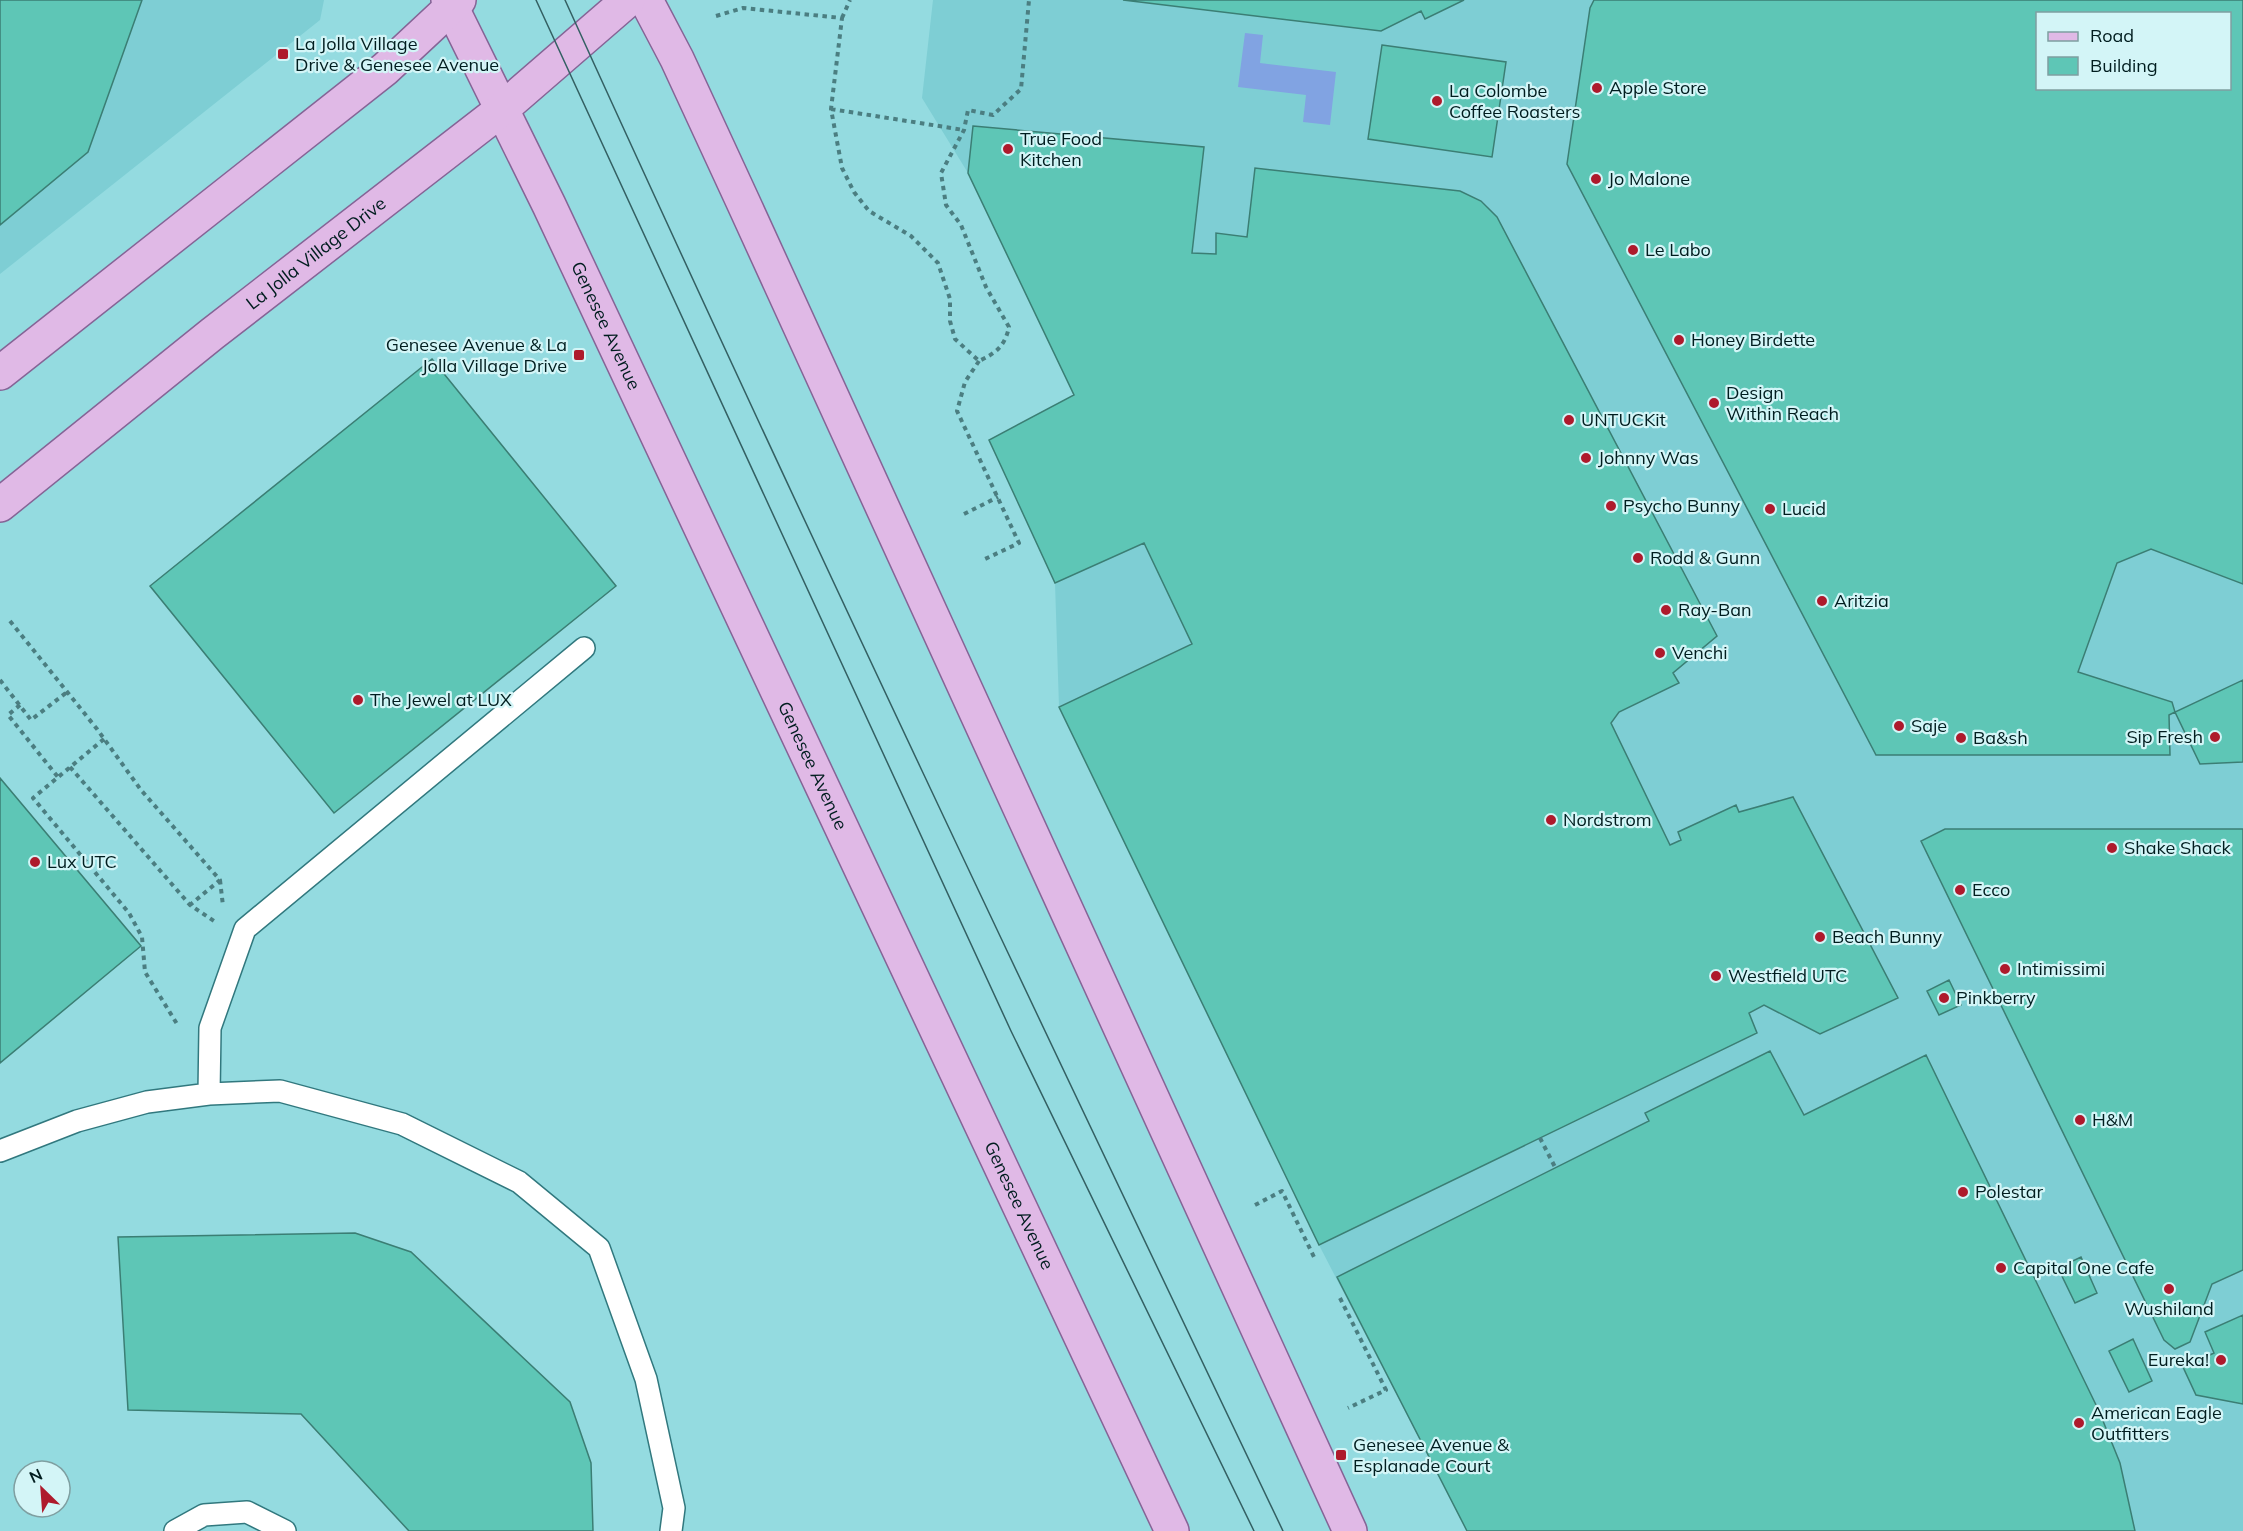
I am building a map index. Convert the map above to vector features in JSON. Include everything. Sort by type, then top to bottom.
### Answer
[{"type":"main road","name":"La Jolla Village Drive","points":[[0,505],[212,334],[501,110],[628,0]]},
{"type":"main road","points":[[646,0],[677,59],[774,269],[1350,1531]]},
{"type":"main road","name":"Genesee Avenue","points":[[453,2],[501,110],[569,248],[1172,1531]]},
{"type":"main road","points":[[0,373],[385,69],[453,2]]},
{"type":"lane","points":[[209,1094],[210,1028],[245,929],[584,648]]},
{"type":"lane","points":[[0,1151],[77,1121],[147,1102],[209,1094],[280,1091],[402,1124],[519,1182],[599,1248],[646,1379],[674,1508],[671,1531]]},
{"type":"lane","points":[[175,1531],[204,1515],[247,1512],[285,1531]]},
{"type":"path","points":[[850,0],[843,18],[831,109],[842,168],[854,192],[869,211],[911,236],[938,263],[950,299],[950,321],[955,339],[979,361]]},
{"type":"path","points":[[985,559],[1019,543],[957,411],[965,382],[979,361],[992,355],[1006,342],[1009,327],[986,287],[961,225],[946,205],[941,173],[964,129],[968,110],[993,115],[1021,89],[1029,0]]},
{"type":"path","points":[[716,16],[743,8],[843,18]]},
{"type":"path","points":[[831,109],[964,129]]},
{"type":"path","points":[[964,514],[998,497]]},
{"type":"path","points":[[10,621],[104,739],[141,790],[220,880],[190,905]]},
{"type":"path","points":[[0,680],[31,720],[67,692]]},
{"type":"path","points":[[20,705],[8,716],[58,777]]},
{"type":"path","points":[[104,739],[33,798],[129,913],[142,937],[145,972],[180,1029]]},
{"type":"path","points":[[70,767],[190,905],[216,923]]},
{"type":"path","points":[[1540,1138],[1556,1169]]},
{"type":"path","points":[[1255,1205],[1282,1191],[1314,1257]]},
{"type":"path","points":[[1340,1298],[1386,1390],[1348,1408]]},
{"type":"shaded area","points":[[0,0],[324,0],[320,20],[0,274]]},
{"type":"shaded area","name":"Westfield UTC","points":[[933,0],[2243,0],[2243,1531],[1467,1531],[1319,1245],[1059,707],[1055,583],[989,440],[1074,395],[968,173],[922,98]]},
{"type":"shaded area","points":[[1245,33],[1263,35],[1260,63],[1336,72],[1330,125],[1303,122],[1306,95],[1238,87]]},
{"type":"building","points":[[0,0],[142,0],[88,152],[0,225]]},
{"type":"building","points":[[1123,0],[1464,0],[1425,19],[1421,11],[1381,31]]},
{"type":"building","points":[[1594,0],[2243,0],[2243,584],[2151,549],[2117,563],[2078,672],[2172,702],[2175,712],[2169,715],[2170,755],[1876,755],[1567,164],[1590,8]]},
{"type":"building","name":"La Colombe Coffee Roasters","points":[[1382,45],[1506,62],[1492,157],[1368,139]]},
{"type":"building","points":[[973,126],[1204,147],[1192,253],[1216,254],[1216,233],[1247,237],[1255,168],[1460,191],[1481,201],[1497,217],[1717,636],[1673,673],[1679,683],[1619,712],[1611,723],[1670,845],[1681,840],[1678,832],[1736,805],[1739,812],[1793,797],[1898,998],[1820,1034],[1764,1005],[1749,1013],[1757,1033],[1319,1245],[1059,707],[1192,644],[1144,543],[1055,583],[989,440],[1074,395],[968,173]]},
{"type":"building","name":"The Jewel at LUX","points":[[432,359],[616,586],[334,813],[150,586]]},
{"type":"building","name":"Sip Fresh","points":[[2243,680],[2243,762],[2200,764],[2175,712]]},
{"type":"building","name":"Lux UTC","points":[[0,778],[141,946],[0,1063]]},
{"type":"building","points":[[1945,829],[2243,829],[2243,1270],[2212,1284],[2190,1342],[2175,1349],[2164,1340],[1921,841]]},
{"type":"building","name":"Pinkberry","points":[[1949,980],[1961,1005],[1939,1015],[1927,991]]},
{"type":"building","points":[[1770,1051],[1804,1115],[1926,1055],[2099,1411],[2120,1463],[2135,1531],[1467,1531],[1337,1277],[1649,1121],[1645,1113]]},
{"type":"building","points":[[355,1233],[411,1252],[570,1402],[591,1463],[593,1531],[409,1531],[301,1414],[128,1410],[118,1237]]},
{"type":"building","points":[[2081,1257],[2097,1293],[2075,1303],[2058,1268]]},
{"type":"building","name":"Eureka!","points":[[2243,1315],[2243,1404],[2196,1395],[2183,1367],[2214,1353],[2205,1332]]},
{"type":"building","points":[[2133,1339],[2152,1381],[2129,1392],[2109,1351]]},
{"type":"tram line","points":[[536,0],[1011,1031],[1254,1531]]},
{"type":"tram line","points":[[565,0],[1010,958],[1283,1531]]},
{"type":"place","name":"La Jolla Village Drive & Genesee Avenue","points":[[283,54]]},
{"type":"place","name":"Apple Store","points":[[1597,88]]},
{"type":"place","name":"La Colombe Coffee Roasters","points":[[1437,101]]},
{"type":"place","name":"True Food Kitchen","points":[[1008,149]]},
{"type":"place","name":"Jo Malone","points":[[1596,179]]},
{"type":"place","name":"Le Labo","points":[[1633,250]]},
{"type":"place","name":"Honey Birdette","points":[[1679,340]]},
{"type":"place","name":"Genesee Avenue & La Jolla Village Drive","points":[[579,355]]},
{"type":"place","name":"Design Within Reach","points":[[1714,403]]},
{"type":"place","name":"UNTUCKit","points":[[1569,420]]},
{"type":"place","name":"Johnny Was","points":[[1586,458]]},
{"type":"place","name":"Psycho Bunny","points":[[1611,506]]},
{"type":"place","name":"Lucid","points":[[1770,509]]},
{"type":"place","name":"Rodd & Gunn","points":[[1638,558]]},
{"type":"place","name":"Aritzia","points":[[1822,601]]},
{"type":"place","name":"Ray-Ban","points":[[1666,610]]},
{"type":"place","name":"Venchi","points":[[1660,653]]},
{"type":"place","name":"The Jewel at LUX","points":[[358,700]]},
{"type":"place","name":"Saje","points":[[1899,726]]},
{"type":"place","name":"Sip Fresh","points":[[2215,737]]},
{"type":"place","name":"Ba&sh","points":[[1961,738]]},
{"type":"place","name":"Nordstrom","points":[[1551,820]]},
{"type":"place","name":"Shake Shack","points":[[2112,848]]},
{"type":"place","name":"Lux UTC","points":[[35,862]]},
{"type":"place","name":"Ecco","points":[[1960,890]]},
{"type":"place","name":"Beach Bunny","points":[[1820,937]]},
{"type":"place","name":"Intimissimi","points":[[2005,969]]},
{"type":"place","name":"Westfield UTC","points":[[1716,976]]},
{"type":"place","name":"Pinkberry","points":[[1944,998]]},
{"type":"place","name":"H&M","points":[[2080,1120]]},
{"type":"place","name":"Polestar","points":[[1963,1192]]},
{"type":"place","name":"Capital One Cafe","points":[[2001,1268]]},
{"type":"place","name":"Wushiland","points":[[2169,1289]]},
{"type":"place","name":"Eureka!","points":[[2221,1360]]},
{"type":"place","name":"American Eagle Outfitters","points":[[2079,1423]]},
{"type":"place","name":"Genesee Avenue & Esplanade Court","points":[[1341,1455]]}]
